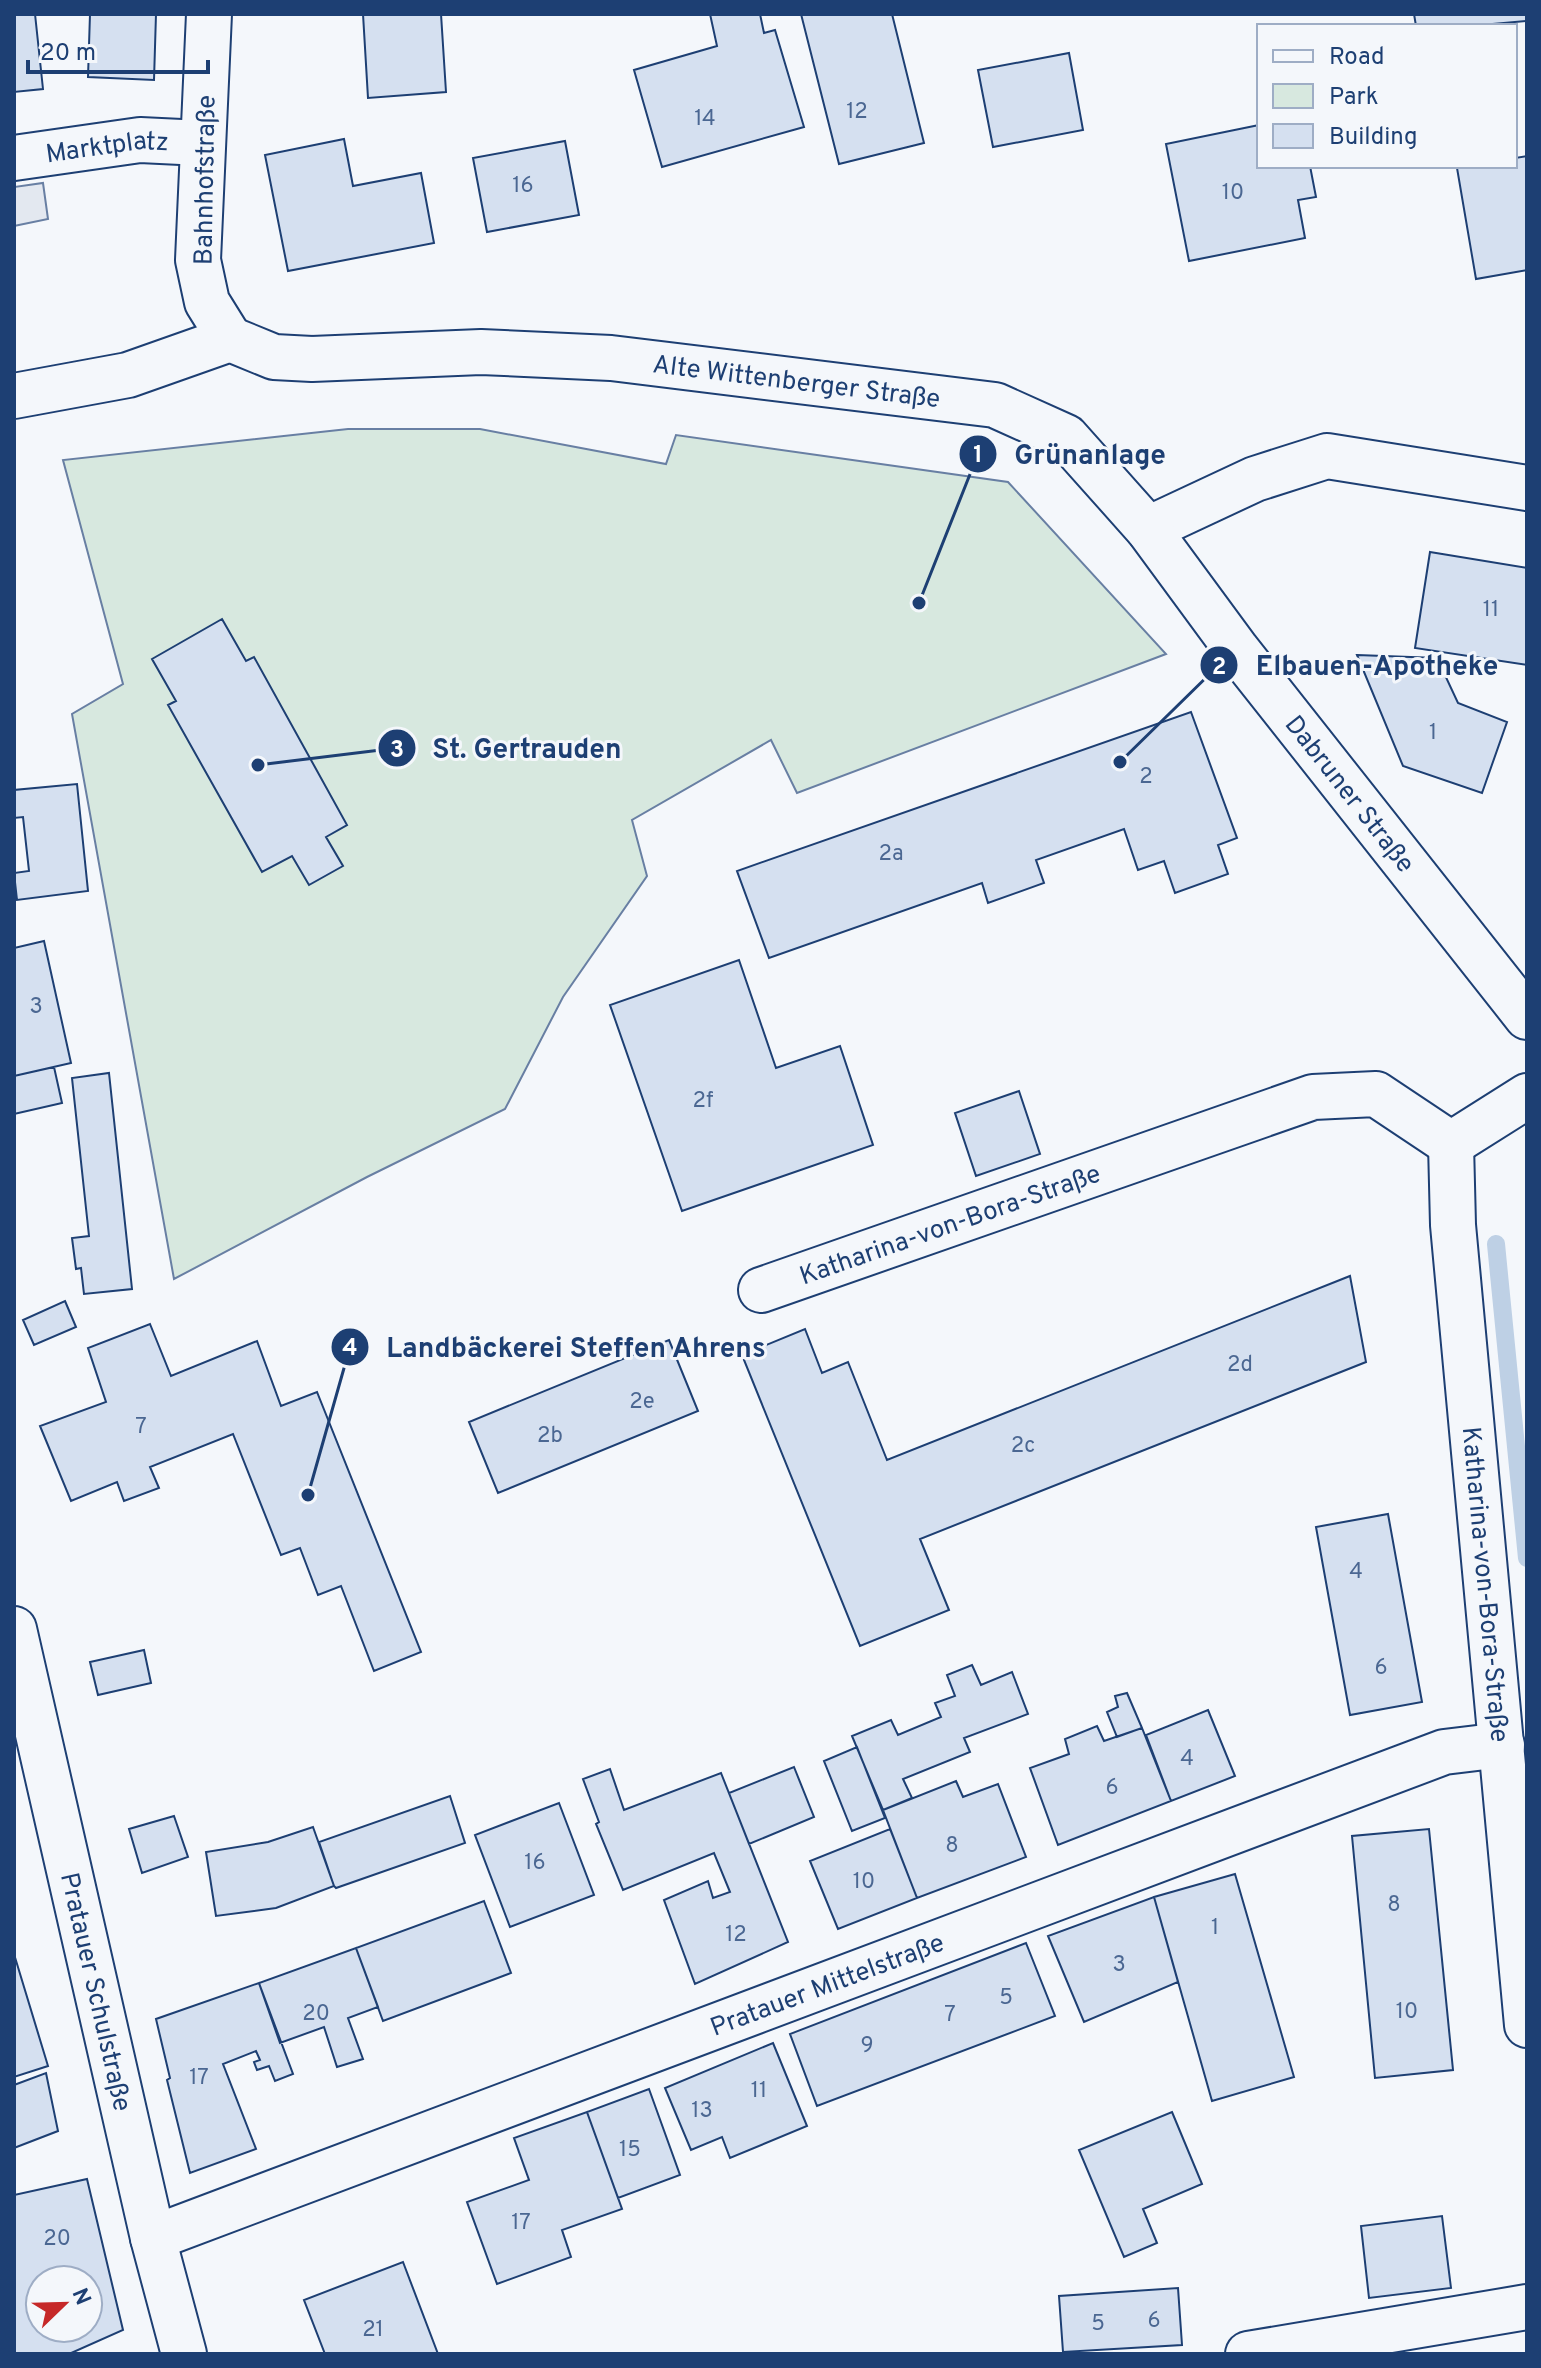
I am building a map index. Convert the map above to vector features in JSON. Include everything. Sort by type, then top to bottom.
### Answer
[{"type":"street","name":"Bahnhofstraße","points":[[209,14],[198,260],[207,302],[230,339]]},
{"type":"street","name":"Marktplatz","points":[[14,158],[140,140],[202,143]]},
{"type":"street","points":[[14,396],[128,375],[230,339]]},
{"type":"street","name":"Alte Wittenberger Straße","points":[[230,339],[274,357],[312,359],[481,352],[611,358],[995,405],[1066,437],[1148,529]]},
{"type":"street","points":[[1148,529],[1255,479],[1327,456],[1527,488]]},
{"type":"street","name":"Dabruner Straße","points":[[1148,529],[1237,650],[1527,1017]]},
{"type":"street","name":"Katharina-von-Bora-Straße","points":[[761,1290],[1313,1097],[1376,1094],[1451,1144],[1453,1225],[1527,2025]]},
{"type":"street","points":[[1451,1144],[1527,1096]]},
{"type":"street","name":"Pratauer Schulstraße","points":[[14,1629],[153,2238],[184,2354]]},
{"type":"street","name":"Pratauer Mittelstraße","points":[[153,2238],[1444,1752],[1502,1745]]},
{"type":"street","points":[[1248,2354],[1527,2307]]},
{"type":"green space","points":[[348,429],[480,429],[666,464],[676,435],[1008,482],[1166,654],[797,793],[771,740],[632,820],[647,876],[563,997],[505,1109],[367,1177],[174,1279],[72,714],[123,684],[63,460]]},
{"type":"shaded area","points":[[43,183],[48,219],[14,226],[14,187]]},
{"type":"building","points":[[14,14],[35,14],[43,89],[14,92]]},
{"type":"building","points":[[90,14],[156,14],[154,80],[88,77]]},
{"type":"building","points":[[363,14],[441,14],[446,92],[368,98]]},
{"type":"building","points":[[710,14],[760,14],[764,33],[775,30],[804,127],[662,167],[634,70],[717,46]]},
{"type":"building","points":[[801,14],[892,14],[924,143],[839,164]]},
{"type":"building","points":[[1414,14],[1527,14],[1527,21],[1416,24]]},
{"type":"building","points":[[1069,53],[1083,130],[993,147],[978,70]]},
{"type":"building","points":[[1257,125],[1257,168],[1310,168],[1316,197],[1298,200],[1305,238],[1189,261],[1166,144]]},
{"type":"building","points":[[344,139],[353,186],[421,173],[434,243],[288,271],[265,155]]},
{"type":"building","points":[[565,141],[579,215],[487,232],[473,158]]},
{"type":"building","points":[[1527,156],[1527,270],[1476,279],[1457,168],[1517,168],[1517,158]]},
{"type":"building","points":[[1430,552],[1527,568],[1527,665],[1415,648]]},
{"type":"building","points":[[222,619],[246,661],[254,657],[347,825],[326,837],[343,866],[309,885],[292,856],[262,872],[168,705],[176,701],[152,659]]},
{"type":"building","points":[[1357,655],[1437,658],[1458,703],[1507,722],[1482,793],[1403,766]]},
{"type":"building","points":[[1191,712],[1237,838],[1218,845],[1228,874],[1175,893],[1164,861],[1138,870],[1124,829],[1036,860],[1044,883],[988,903],[982,883],[769,958],[737,871]]},
{"type":"building","points":[[77,784],[88,891],[17,900],[14,873],[29,871],[23,817],[14,818],[14,790]]},
{"type":"building","points":[[44,941],[71,1063],[14,1076],[14,948]]},
{"type":"building","points":[[739,960],[776,1068],[840,1046],[873,1145],[682,1211],[610,1005]]},
{"type":"building","points":[[54,1067],[62,1103],[14,1114],[14,1076]]},
{"type":"building","points":[[109,1073],[132,1289],[84,1294],[81,1268],[76,1269],[72,1238],[89,1236],[72,1078]]},
{"type":"building","points":[[1019,1091],[1040,1154],[976,1176],[955,1113]]},
{"type":"building","points":[[1350,1276],[1366,1362],[920,1539],[949,1610],[860,1646],[742,1355],[805,1329],[822,1373],[848,1362],[887,1460]]},
{"type":"building","points":[[65,1301],[76,1327],[34,1345],[23,1320]]},
{"type":"building","points":[[150,1324],[171,1376],[257,1341],[281,1406],[317,1392],[421,1652],[374,1671],[341,1586],[318,1595],[300,1548],[281,1555],[233,1434],[150,1467],[159,1488],[124,1501],[117,1482],[71,1501],[40,1426],[106,1402],[88,1348]]},
{"type":"building","points":[[669,1340],[698,1411],[498,1493],[469,1422]]},
{"type":"building","points":[[1388,1514],[1422,1702],[1350,1715],[1316,1527]]},
{"type":"building","points":[[144,1650],[151,1683],[98,1695],[90,1662]]},
{"type":"building","points":[[972,1665],[981,1685],[1012,1672],[1028,1714],[964,1738],[970,1752],[903,1779],[912,1798],[883,1810],[852,1736],[891,1720],[898,1735],[941,1717],[935,1703],[955,1696],[947,1675]]},
{"type":"building","points":[[1127,1693],[1142,1728],[1117,1737],[1107,1712],[1118,1707],[1115,1696]]},
{"type":"building","points":[[1208,1710],[1235,1776],[1171,1801],[1146,1735]]},
{"type":"building","points":[[1097,1726],[1104,1741],[1142,1728],[1171,1801],[1058,1845],[1030,1768],[1069,1754],[1065,1739]]},
{"type":"building","points":[[857,1747],[885,1818],[852,1831],[824,1761]]},
{"type":"building","points":[[794,1767],[814,1817],[749,1844],[729,1793]]},
{"type":"building","points":[[610,1769],[624,1810],[721,1773],[788,1942],[695,1984],[664,1900],[708,1881],[713,1898],[730,1892],[714,1853],[623,1890],[596,1824],[599,1822],[583,1779]]},
{"type":"building","points":[[956,1781],[963,1797],[998,1784],[1026,1857],[917,1898],[883,1810]]},
{"type":"building","points":[[450,1796],[465,1843],[336,1888],[334,1886],[319,1842]]},
{"type":"building","points":[[559,1803],[594,1895],[510,1927],[475,1835]]},
{"type":"building","points":[[174,1816],[188,1857],[142,1873],[129,1829]]},
{"type":"building","points":[[313,1827],[334,1886],[276,1908],[216,1916],[206,1852],[268,1842]]},
{"type":"building","points":[[890,1829],[917,1898],[838,1929],[810,1861]]},
{"type":"building","points":[[1429,1829],[1453,2070],[1375,2078],[1352,1836]]},
{"type":"building","points":[[1235,1874],[1294,2077],[1212,2101],[1154,1897]]},
{"type":"building","points":[[1154,1897],[1178,1982],[1084,2022],[1048,1936]]},
{"type":"building","points":[[484,1901],[511,1973],[383,2021],[356,1948]]},
{"type":"building","points":[[1026,1943],[1055,2016],[817,2106],[790,2034]]},
{"type":"building","points":[[356,1948],[378,2007],[348,2018],[363,2059],[337,2067],[324,2027],[280,2043],[259,1983]]},
{"type":"building","points":[[14,1954],[48,2066],[14,2077]]},
{"type":"building","points":[[259,1983],[293,2074],[275,2081],[269,2066],[257,2070],[254,2062],[260,2060],[256,2051],[223,2064],[256,2149],[190,2173],[167,2080],[170,2078],[156,2019]]},
{"type":"building","points":[[773,2043],[807,2126],[730,2158],[722,2137],[691,2150],[665,2088]]},
{"type":"building","points":[[46,2073],[58,2131],[14,2148],[14,2085]]},
{"type":"building","points":[[649,2089],[680,2175],[618,2198],[587,2112]]},
{"type":"building","points":[[587,2112],[622,2209],[562,2230],[571,2257],[497,2284],[467,2202],[529,2180],[514,2138]]},
{"type":"building","points":[[1172,2112],[1202,2184],[1143,2209],[1157,2243],[1124,2257],[1079,2150]]},
{"type":"building","points":[[87,2179],[123,2330],[104,2338],[104,2264],[24,2264],[24,2344],[92,2344],[69,2354],[14,2354],[14,2195]]},
{"type":"building","points":[[1442,2216],[1451,2288],[1369,2298],[1361,2226]]},
{"type":"building","points":[[403,2262],[438,2354],[325,2354],[304,2300]]},
{"type":"building","points":[[1178,2288],[1182,2345],[1063,2352],[1059,2296]]},
{"type":"waterway","points":[[1496,1244],[1527,1558]]},
{"type":"place","name":"Grünanlage","points":[[919,603]]},
{"type":"place","name":"Elbauen-Apotheke","points":[[1120,762]]},
{"type":"place","name":"St. Gertrauden","points":[[258,765]]},
{"type":"place","name":"Landbäckerei Steffen Ahrens","points":[[308,1495]]}]
